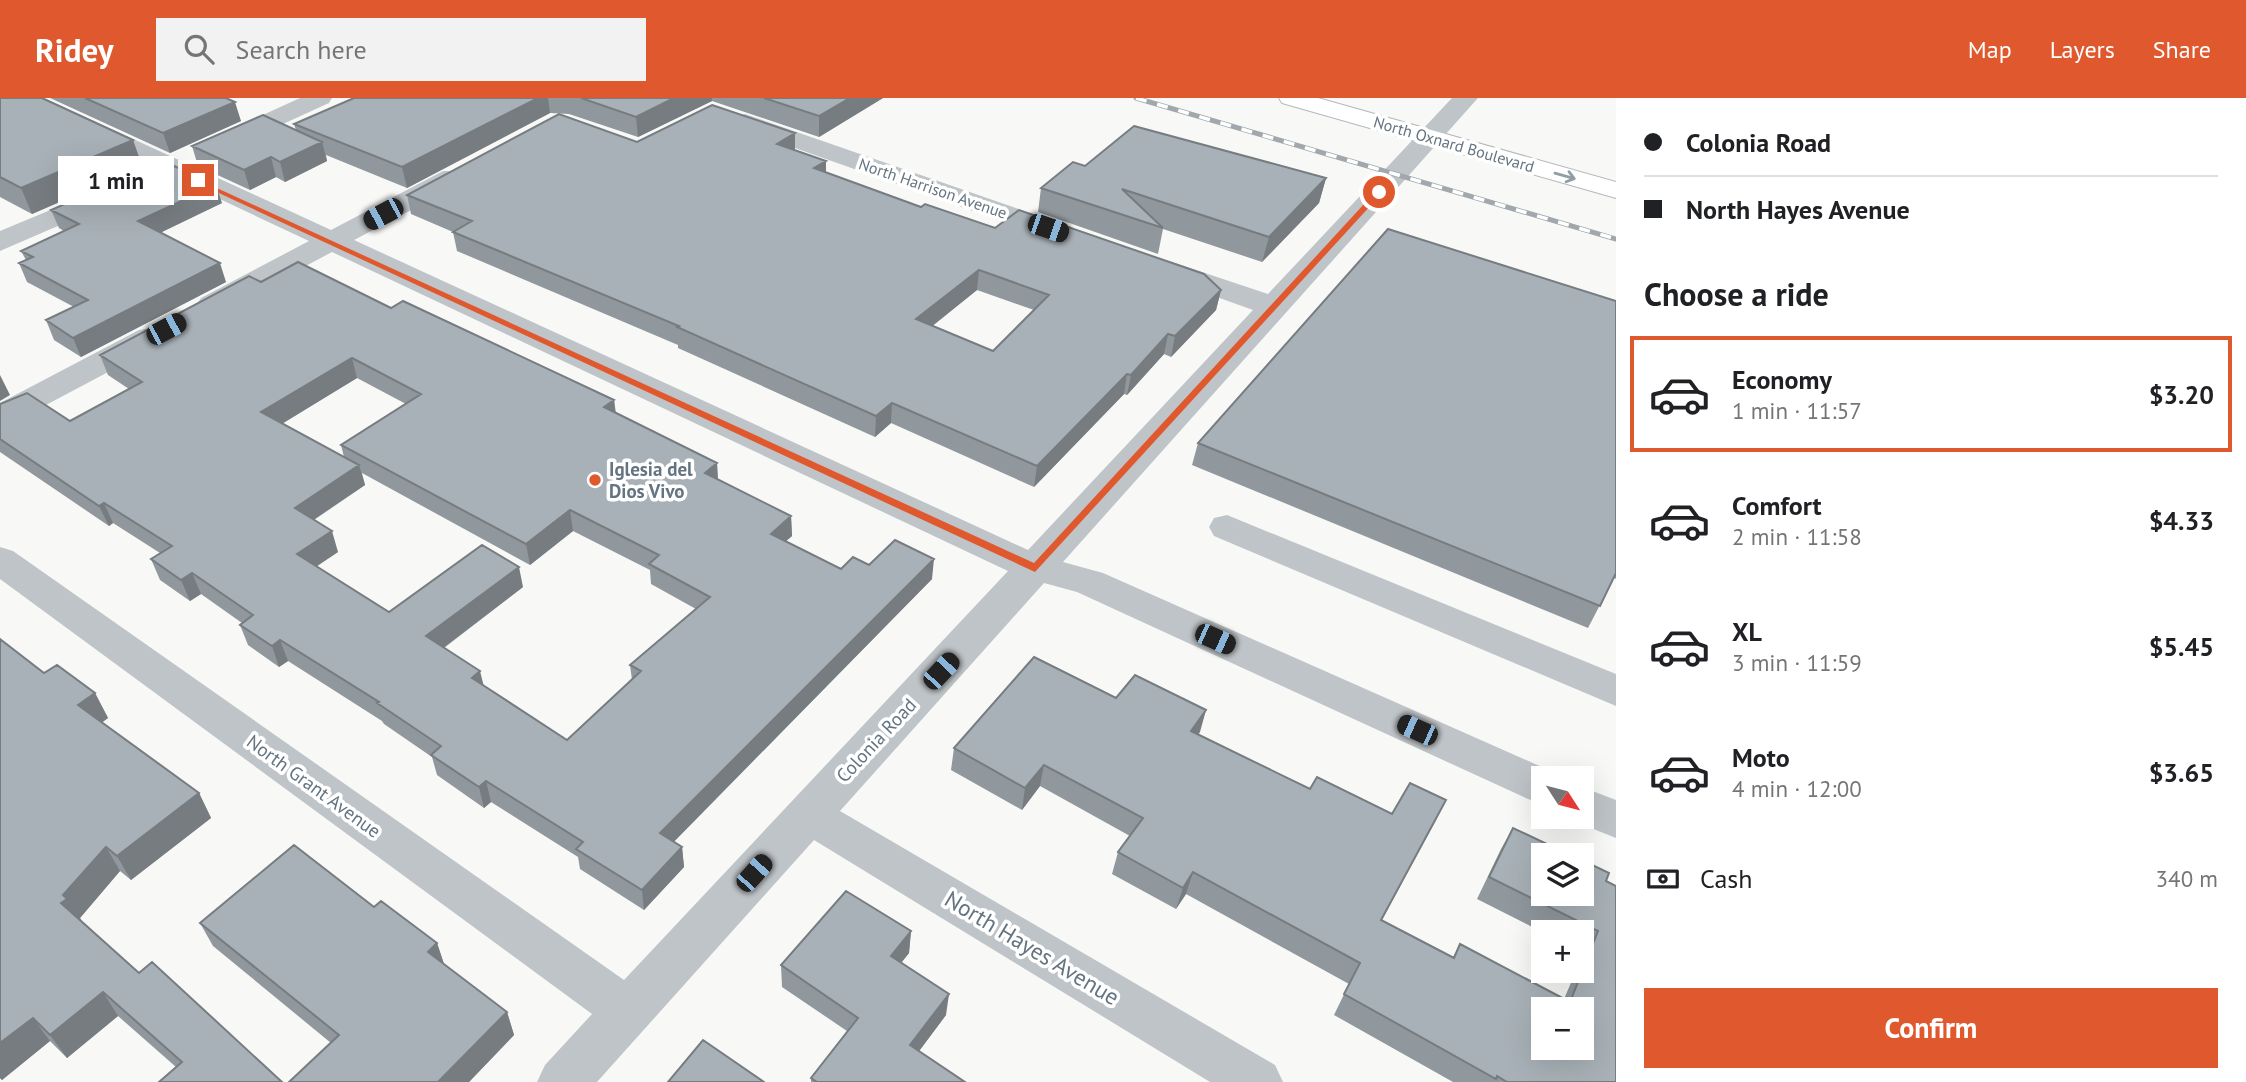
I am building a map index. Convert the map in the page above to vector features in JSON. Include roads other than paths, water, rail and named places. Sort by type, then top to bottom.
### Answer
[{"type":"main road","name":"North Oxnard Boulevard","points":[[1291,98],[1616,166]]},
{"type":"main road","name":"North Oxnard Boulevard","points":[[1370,98],[1437,128],[1616,190]]},
{"type":"street","points":[[24,98],[190,157],[331,242],[1035,568],[1089,582],[1531,782]]},
{"type":"street","points":[[0,242],[320,98]]},
{"type":"street","name":"Colonia Road","points":[[563,1082],[1466,98]]},
{"type":"street","name":"North Harrison Avenue","points":[[724,115],[1087,242]]},
{"type":"street","points":[[0,416],[477,164]]},
{"type":"street","points":[[1139,260],[1275,307]]},
{"type":"street","points":[[1227,527],[1616,691]]},
{"type":"street","name":"North Grant Avenue","points":[[0,560],[628,1012]]},
{"type":"street","points":[[1594,810],[1616,820]]},
{"type":"street","name":"North Hayes Avenue","points":[[808,814],[1257,1082]]},
{"type":"railway","points":[[1136,98],[1616,239]]},
{"type":"place","name":"Iglesia del Dios Vivo","points":[[595,480]]}]
